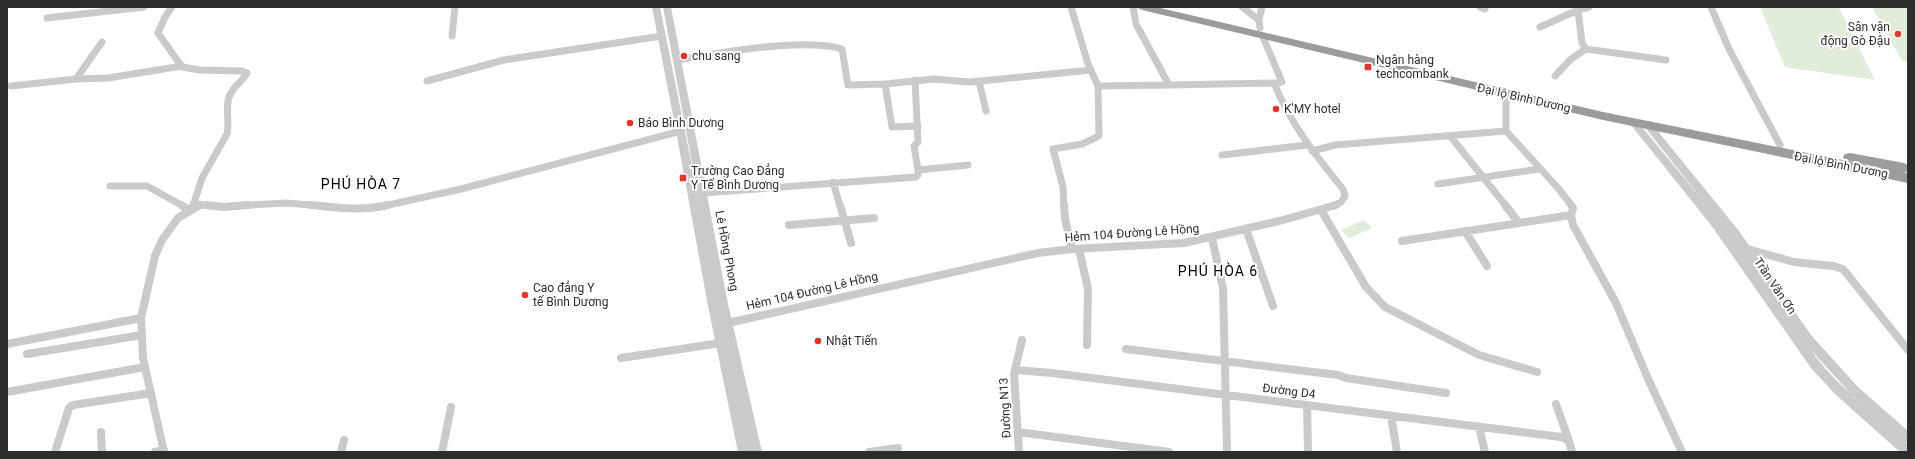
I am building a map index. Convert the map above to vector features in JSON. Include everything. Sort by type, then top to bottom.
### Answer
[{"type":"highway","name":"Đại lộ Bình Dương","points":[[1142,7],[1261,28],[1506,93],[1634,123],[1908,178]]},
{"type":"highway","name":"Đại lộ Bình Dương","points":[[1169,7],[1608,111],[1908,169]]},
{"type":"street","points":[[47,18],[144,7]]},
{"type":"street","points":[[172,7],[162,22],[158,33],[182,66],[188,69],[247,73],[243,81],[230,93],[228,104],[229,126],[227,134],[202,178],[192,209]]},
{"type":"street","points":[[452,36],[455,7]]},
{"type":"street","name":"Lê Hồng Phong","points":[[656,7],[722,324],[756,452]]},
{"type":"street","name":"Lê Hồng Phong","points":[[667,7],[703,193],[722,324],[721,343],[744,452]]},
{"type":"street","points":[[1071,7],[1091,70],[1098,86],[1099,136],[1082,144],[1053,149],[1063,187],[1065,219],[1088,289],[1087,345]]},
{"type":"street","points":[[1133,7],[1132,13],[1135,21],[1169,84]]},
{"type":"street","points":[[1098,86],[1169,84],[1182,86],[1282,82],[1261,28],[1242,7]]},
{"type":"street","points":[[1261,28],[1262,7]]},
{"type":"street","points":[[1540,27],[1578,10],[1589,7]]},
{"type":"street","points":[[1711,7],[1729,49],[1780,145]]},
{"type":"street","points":[[1578,10],[1582,43],[1586,49]]},
{"type":"street","points":[[427,81],[504,60],[662,36]]},
{"type":"street","points":[[76,79],[102,42]]},
{"type":"street","points":[[677,60],[734,52],[831,44],[842,49],[848,85],[885,84],[934,79],[970,82],[1091,70]]},
{"type":"street","points":[[1555,76],[1571,59],[1586,49],[1666,60]]},
{"type":"street","points":[[11,86],[76,79],[108,78],[182,66]]},
{"type":"street","points":[[703,193],[918,175],[914,146],[918,143],[915,80]]},
{"type":"street","points":[[979,81],[986,111]]},
{"type":"street","name":"Hẻm 104 Đường Lê Hồng","points":[[722,324],[970,267],[1038,253],[1076,249],[1184,243],[1212,238],[1335,206],[1341,202],[1345,196],[1342,189],[1310,148],[1288,116],[1274,83]]},
{"type":"street","points":[[885,84],[892,127],[918,126]]},
{"type":"street","points":[[1506,93],[1506,131],[1573,208],[1571,215],[1573,225],[1616,303],[1649,381],[1682,452]]},
{"type":"street","name":"Trần Văn Ơn","points":[[1634,123],[1685,184],[1733,248],[1792,335],[1815,365],[1840,392],[1908,452]]},
{"type":"street","name":"Trần Văn Ơn","points":[[1650,126],[1703,192],[1745,248],[1808,338],[1826,360],[1854,390],[1908,438]]},
{"type":"street","points":[[1222,155],[1506,131]]},
{"type":"street","points":[[161,451],[145,368],[141,318],[155,256],[162,240],[178,218],[192,209],[201,205],[224,207],[286,203],[349,209],[377,208],[462,189],[681,132]]},
{"type":"street","points":[[1451,136],[1519,222]]},
{"type":"street","points":[[918,170],[968,164]]},
{"type":"street","points":[[1438,184],[1539,170]]},
{"type":"street","points":[[833,182],[851,243]]},
{"type":"street","points":[[110,186],[148,186],[162,196],[192,209]]},
{"type":"street","points":[[1321,210],[1366,288],[1385,307],[1479,356],[1537,372]]},
{"type":"street","points":[[1402,241],[1571,215]]},
{"type":"street","points":[[790,225],[874,218]]},
{"type":"street","points":[[1246,229],[1273,306]]},
{"type":"street","points":[[1465,231],[1487,266]]},
{"type":"street","points":[[1212,238],[1222,288],[1227,452]]},
{"type":"street","points":[[1733,248],[1745,248],[1794,262],[1833,266],[1843,269],[1908,350]]},
{"type":"street","points":[[7,344],[141,318]]},
{"type":"street","points":[[27,354],[142,335]]},
{"type":"street","name":"Đường N13","points":[[1020,452],[1015,370],[1022,340]]},
{"type":"street","points":[[621,358],[721,343]]},
{"type":"street","points":[[1126,349],[1338,375],[1346,378],[1446,393]]},
{"type":"street","points":[[7,392],[145,368]]},
{"type":"street","name":"Đường D4","points":[[1015,370],[1226,395],[1565,439]]},
{"type":"street","points":[[55,452],[69,408],[72,405],[151,393]]},
{"type":"street","points":[[1556,404],[1565,439],[1572,452]]},
{"type":"street","points":[[1307,406],[1308,452]]},
{"type":"street","points":[[442,452],[451,407]]},
{"type":"street","points":[[1391,416],[1397,452]]},
{"type":"street","points":[[1479,427],[1485,452]]},
{"type":"street","points":[[101,432],[102,452]]},
{"type":"street","points":[[1018,432],[1169,452]]},
{"type":"street","points":[[340,452],[344,440]]},
{"type":"street","points":[[869,452],[898,448]]},
{"type":"green space","points":[[1760,7],[1839,8],[1875,80],[1785,67]]},
{"type":"green space","name":"Sân vận động Gò Đậu","points":[[1872,7],[1908,7],[1908,62],[1902,61]]},
{"type":"green space","points":[[1364,220],[1372,228],[1349,238],[1341,230]]},
{"type":"place","name":"Sân vận động Gò Đậu","points":[[1898,34]]},
{"type":"place","name":"chu sang","points":[[684,56]]},
{"type":"place","name":"Ngân hàng techcombank","points":[[1368,67]]},
{"type":"place","name":"K'MY hotel","points":[[1276,109]]},
{"type":"place","name":"Báo Bình Dương","points":[[630,123]]},
{"type":"place","name":"Trường Cao Đẳng Y Tế Bình Dương","points":[[683,178]]},
{"type":"place","name":"Cao đẳng Y tế Bình Dương","points":[[525,295]]},
{"type":"place","name":"Nhật Tiến","points":[[818,341]]},
{"type":"district","name":"PHÚ HÒA 7","points":[[361,184]]},
{"type":"district","name":"PHÚ HÒA 6","points":[[1218,271]]}]
